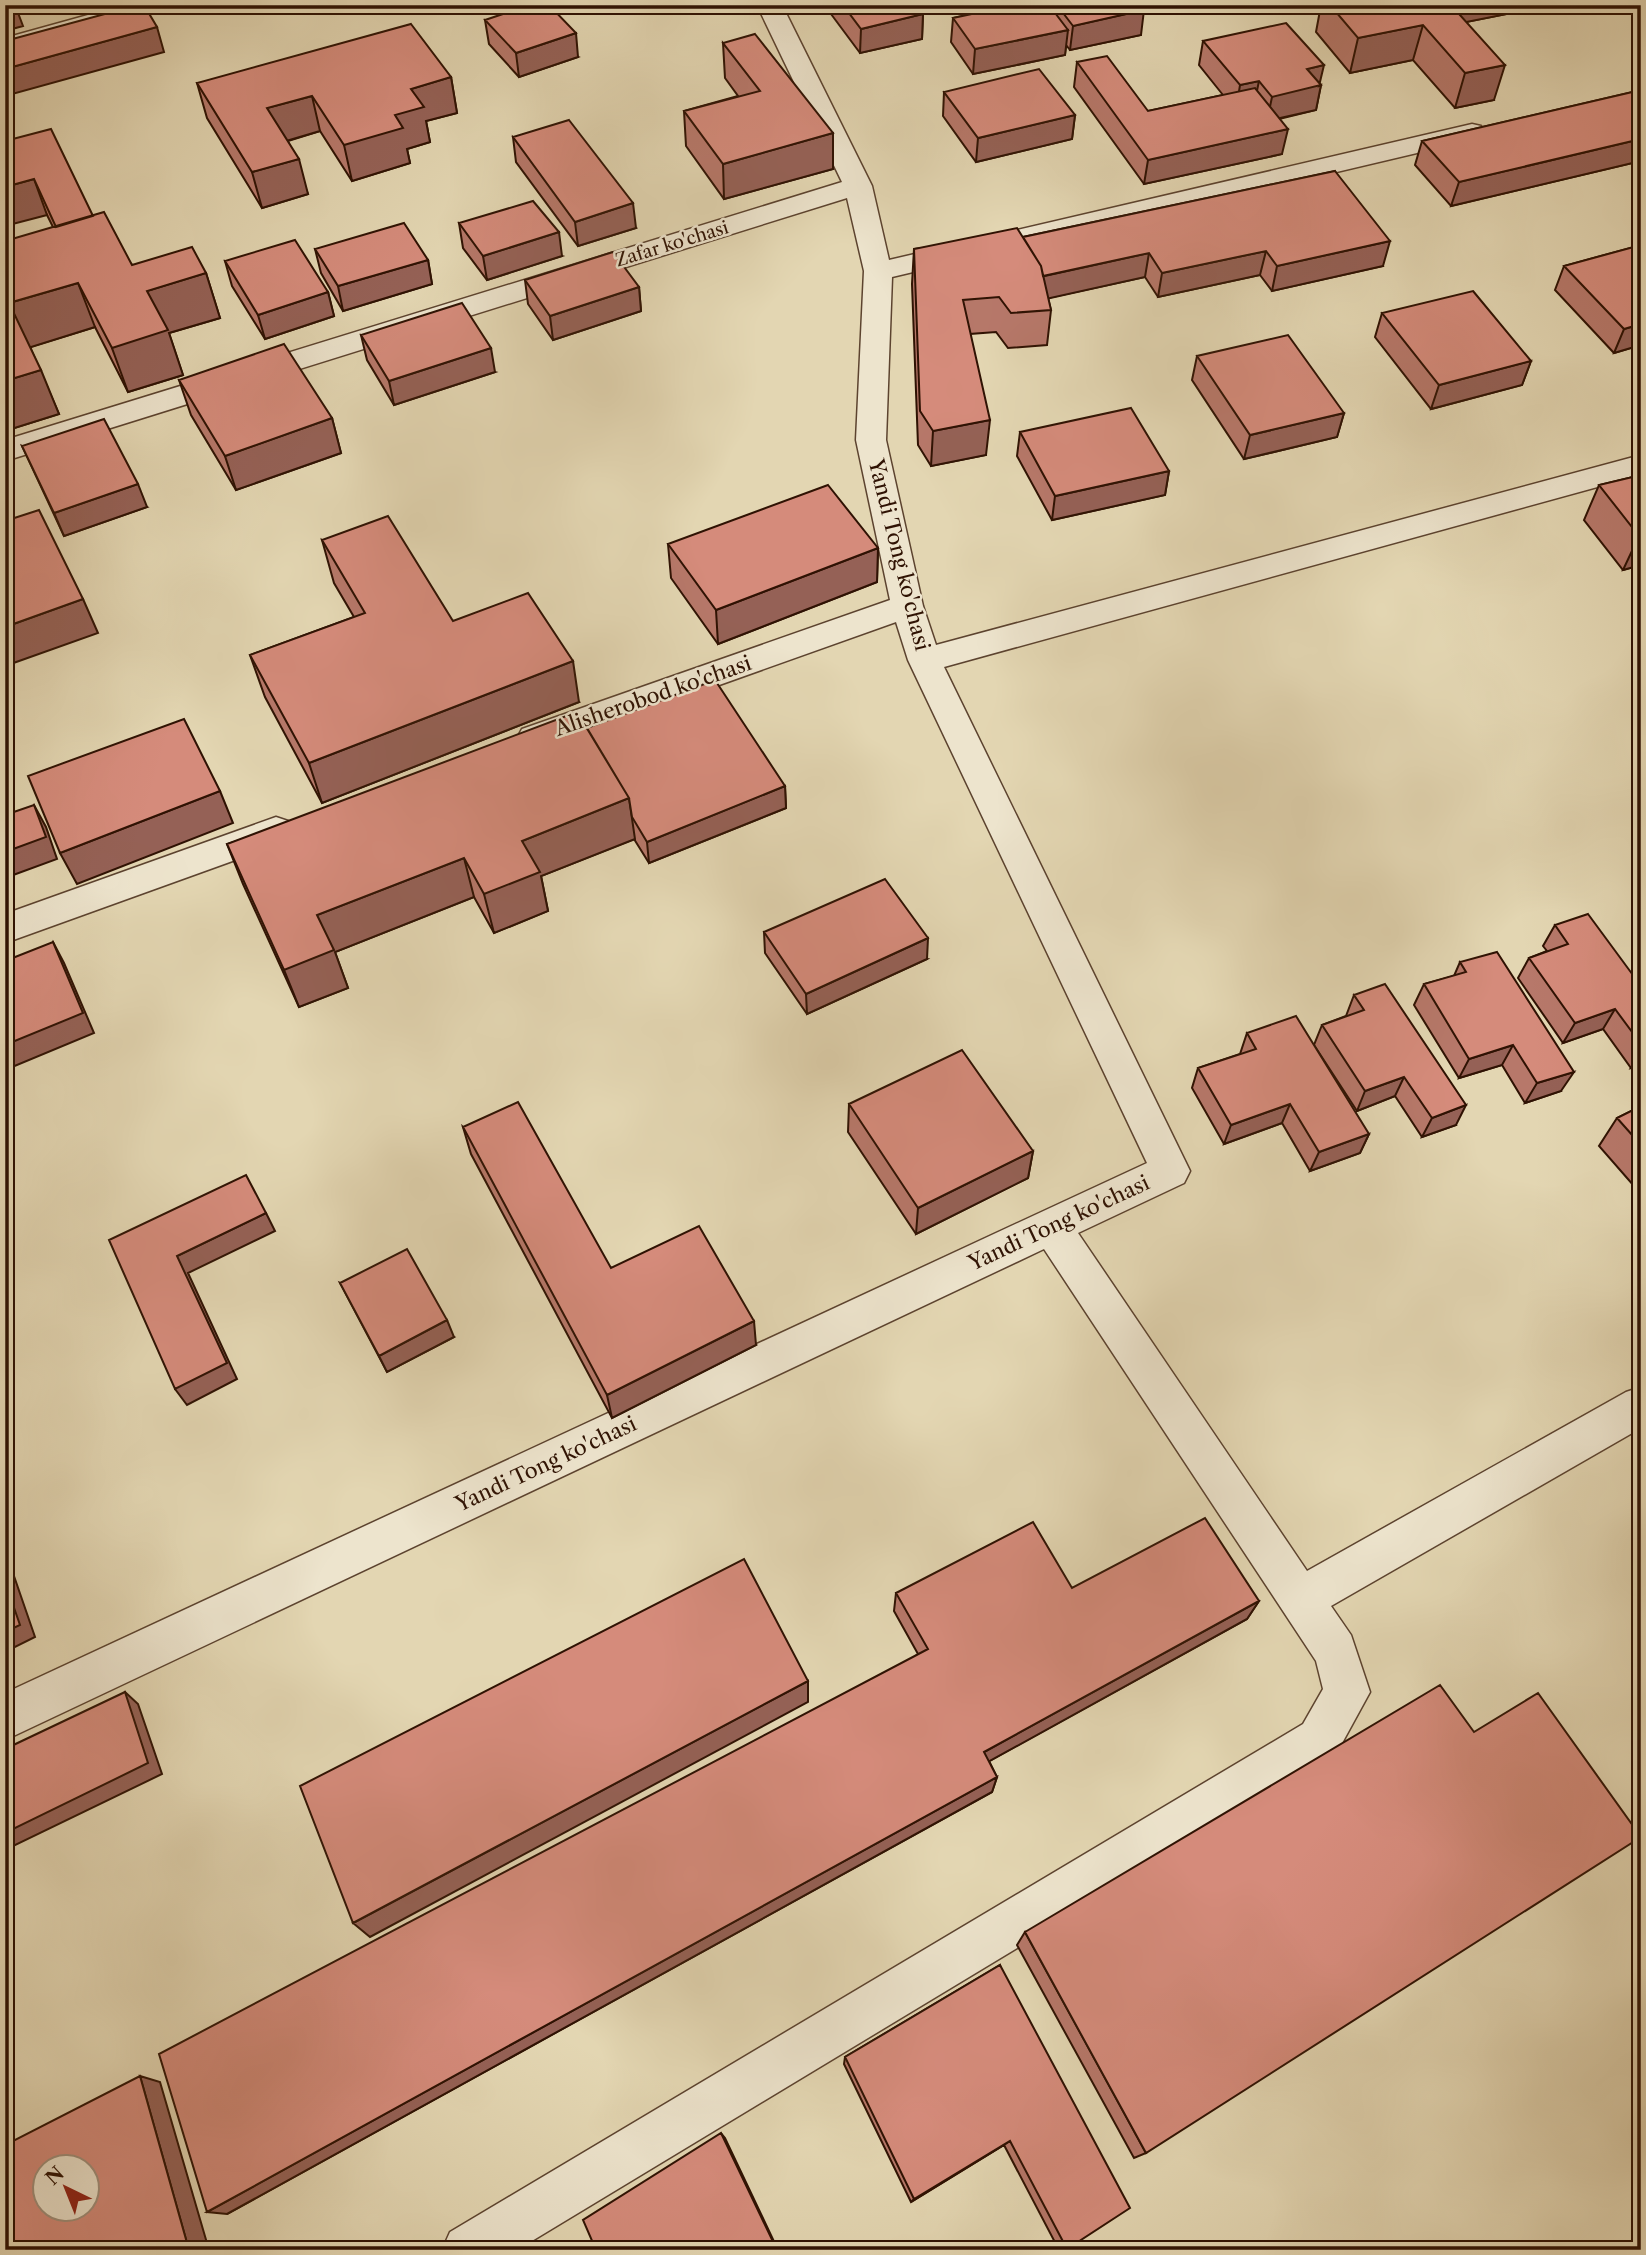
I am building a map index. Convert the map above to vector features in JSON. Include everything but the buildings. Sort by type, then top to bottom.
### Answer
[{"type":"street","points":[[5,46],[153,5]]},
{"type":"street","name":"Yandi Tong ko'chasi","points":[[5,1717],[1170,1171],[924,660],[907,606],[872,440],[878,271],[858,186],[769,5]]},
{"type":"street","points":[[878,271],[1491,128]]},
{"type":"street","name":"Zafar ko'chasi","points":[[5,452],[858,186]]},
{"type":"street","points":[[924,660],[1641,465]]},
{"type":"street","name":"Alisherobod ko'chasi","points":[[509,746],[907,606]]},
{"type":"street","points":[[5,929],[302,821]]},
{"type":"street","points":[[468,2250],[1319,1740],[1347,1692],[1335,1650],[1051,1226]]},
{"type":"street","points":[[1301,1600],[1641,1406]]}]
